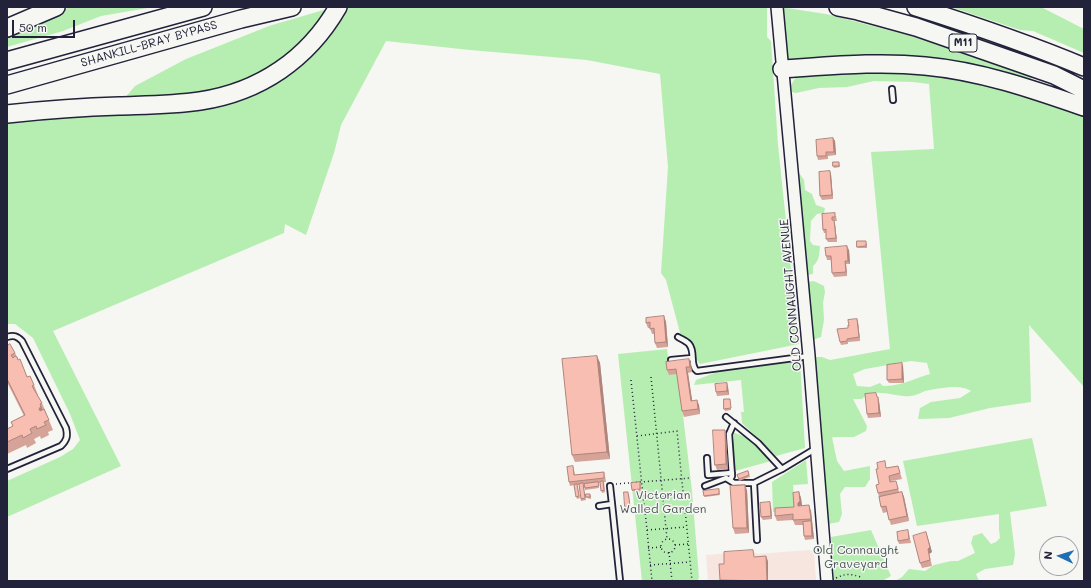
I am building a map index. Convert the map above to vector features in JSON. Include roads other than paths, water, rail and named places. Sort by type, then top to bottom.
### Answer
[{"type":"highway","points":[[7,28],[56,7]]},
{"type":"highway","name":"SHANKILL-BRAY BYPASS","points":[[7,62],[203,7]]},
{"type":"highway","name":"SHANKILL-BRAY BYPASS","points":[[7,85],[241,19],[292,7]]},
{"type":"highway","name":"M11","points":[[838,7],[916,27],[1054,75],[1084,90]]},
{"type":"highway","name":"M11","points":[[916,7],[998,34],[1084,67]]},
{"type":"highway","points":[[7,114],[118,106],[173,104],[219,97],[248,88],[268,78],[298,57],[321,32],[335,12]]},
{"type":"highway","points":[[782,69],[862,64],[925,66],[969,73],[1017,85],[1084,107]]},
{"type":"street","name":"OLD CONNAUGHT AVENUE","points":[[777,7],[778,32],[809,356],[827,581]]},
{"type":"lane","points":[[892,89],[893,100]]},
{"type":"lane","points":[[7,337],[13,335],[18,336],[22,341],[66,428],[68,435],[66,441],[61,446],[7,470]]},
{"type":"lane","points":[[678,337],[688,343],[692,349],[692,358],[697,371],[809,356]]},
{"type":"lane","points":[[671,360],[692,358]]},
{"type":"lane","points":[[726,417],[758,443],[782,469]]},
{"type":"lane","points":[[730,480],[732,473],[729,434],[734,423]]},
{"type":"lane","points":[[705,486],[726,478],[734,483],[754,483],[782,469],[817,448]]},
{"type":"lane","points":[[707,458],[708,475],[732,473]]},
{"type":"lane","points":[[754,483],[757,540]]},
{"type":"lane","points":[[610,486],[620,581]]},
{"type":"lane","points":[[599,506],[612,504]]},
{"type":"park label","name":"Victorian Walled Garden","points":[[663,502]]},
{"type":"park label","name":"Old Connaught Graveyard","points":[[856,557]]}]
